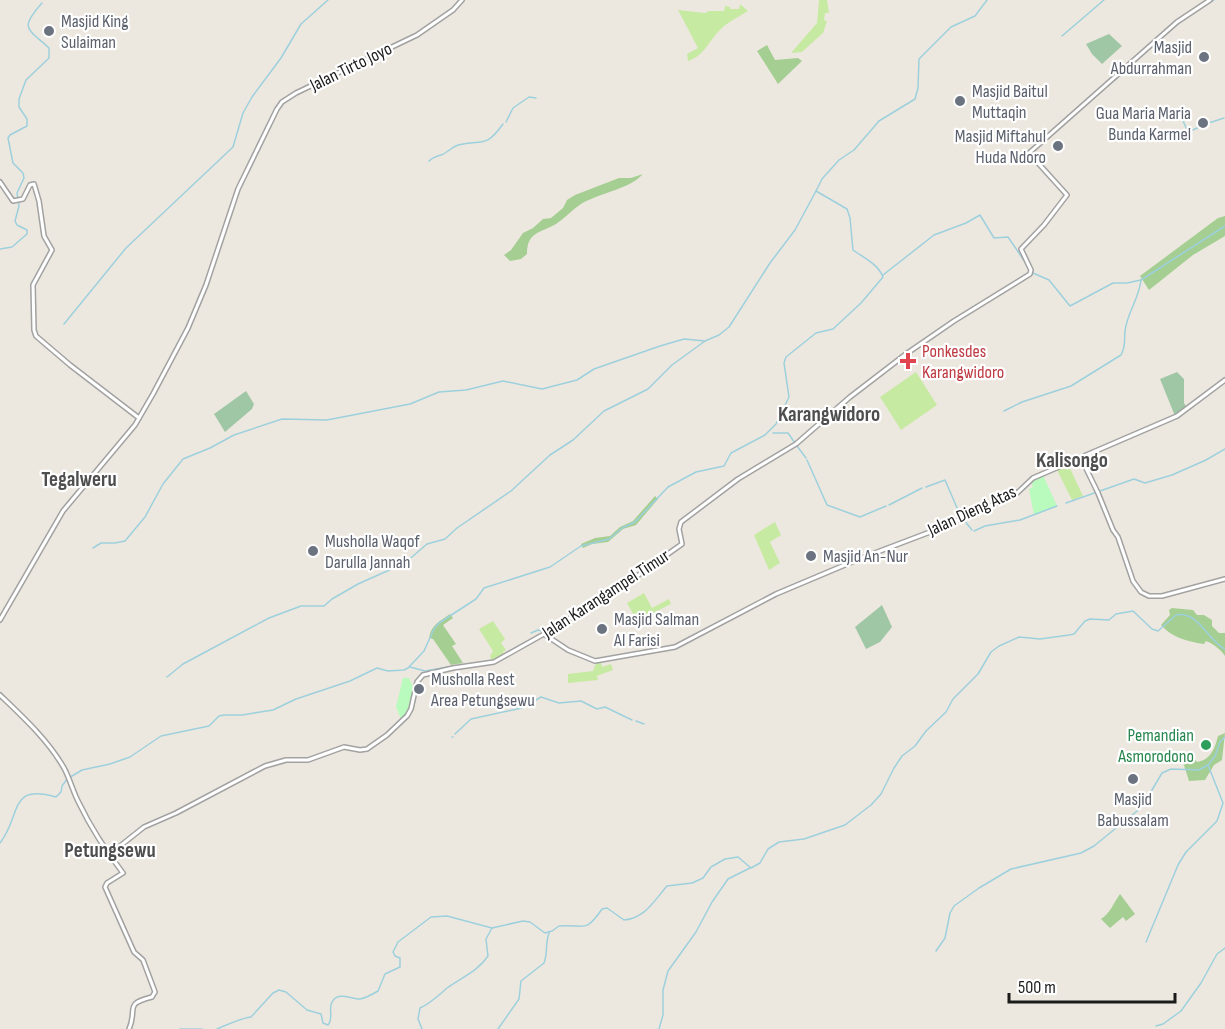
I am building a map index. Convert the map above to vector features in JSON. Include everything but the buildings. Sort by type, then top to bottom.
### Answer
[{"type":"street","name":"Jalan Tirto Joyo","points":[[0,620],[63,511],[140,418],[188,328],[206,285],[237,192],[275,112],[284,101],[348,67],[417,35],[453,10],[462,0]]},
{"type":"street","name":"Jalan Karangampel Timur","points":[[110,854],[144,827],[180,811],[268,764],[286,760],[308,760],[344,747],[360,750],[367,748],[387,735],[407,716],[418,680],[423,675],[453,668],[489,664],[544,634],[630,581],[675,550],[683,543],[679,529],[681,522],[719,492],[796,444],[850,397],[915,348],[1030,274],[1031,270],[1021,249],[1044,225],[1067,195],[1029,153],[1177,22],[1210,0]]},
{"type":"street","points":[[0,182],[10,198],[16,201],[22,200],[30,185],[34,184],[44,236],[52,250],[33,285],[35,334],[70,365],[140,418]]},
{"type":"street","name":"Jalan Dieng Atas","points":[[544,634],[568,650],[595,661],[675,648],[785,590],[938,529],[1017,494],[1031,479],[1177,416],[1225,380]]},
{"type":"street","points":[[1081,458],[1118,537],[1133,581],[1143,593],[1149,596],[1162,596],[1225,579]]},
{"type":"street","points":[[0,695],[45,740],[68,779],[98,839],[123,873],[105,885],[134,952],[143,960],[155,992],[152,997],[140,999],[134,1005],[129,1029]]},
{"type":"green space","points":[[819,0],[827,0],[829,13],[825,13],[824,20],[827,21],[823,33],[802,52],[791,53],[817,23]]},
{"type":"green space","points":[[740,4],[748,11],[723,27],[699,55],[688,61],[687,54],[698,48],[678,10],[705,13],[724,11],[725,6],[730,9],[739,9]]},
{"type":"green space","points":[[1109,34],[1122,46],[1102,64],[1086,44]]},
{"type":"green space","points":[[767,45],[775,60],[798,58],[802,61],[778,84],[757,51]]},
{"type":"green space","points":[[643,174],[630,184],[581,204],[556,224],[536,234],[529,241],[527,254],[521,259],[510,261],[504,255],[511,250],[523,233],[543,219],[551,218],[563,208],[567,200],[575,195],[619,178],[631,178]]},
{"type":"green space","points":[[1225,216],[1225,236],[1193,255],[1149,290],[1140,276],[1218,218]]},
{"type":"green space","points":[[916,372],[937,405],[901,430],[880,397]]},
{"type":"green space","points":[[1177,372],[1184,379],[1184,403],[1187,408],[1175,416],[1160,379]]},
{"type":"green space","points":[[246,391],[254,404],[252,409],[225,432],[214,414]]},
{"type":"green space","points":[[1068,464],[1083,496],[1072,500],[1057,470]]},
{"type":"green space","points":[[1043,475],[1057,506],[1034,515],[1029,489],[1033,487],[1031,481]]},
{"type":"green space","points":[[655,496],[658,499],[636,525],[623,529],[608,542],[583,548],[581,544],[595,538],[610,536],[620,527],[633,521]]},
{"type":"green space","points":[[775,522],[781,535],[770,542],[780,563],[769,570],[754,535]]},
{"type":"green space","points":[[644,593],[652,608],[669,599],[671,604],[637,621],[627,603]]},
{"type":"green space","points":[[882,605],[892,627],[880,642],[866,649],[855,627]]},
{"type":"green space","points":[[1172,608],[1193,610],[1197,615],[1204,615],[1212,620],[1212,626],[1219,633],[1225,633],[1225,656],[1209,642],[1206,641],[1204,644],[1187,641],[1165,629],[1161,625],[1170,615],[1169,610]]},
{"type":"green space","points":[[450,614],[453,618],[443,625],[456,644],[452,646],[463,663],[451,665],[433,639],[429,638],[439,621]]},
{"type":"green space","points":[[493,621],[505,639],[501,643],[506,650],[503,652],[504,655],[492,661],[490,656],[493,651],[479,629]]},
{"type":"green space","points":[[601,662],[602,667],[611,664],[613,670],[597,676],[598,680],[568,683],[568,674],[593,671],[596,663]]},
{"type":"green space","points":[[403,678],[409,678],[414,689],[410,707],[401,719],[396,707]]},
{"type":"green space","points":[[1225,733],[1222,760],[1214,765],[1205,780],[1189,781],[1183,762],[1193,757],[1197,762],[1206,759],[1214,749],[1218,736]]},
{"type":"green space","points":[[1120,894],[1135,914],[1126,921],[1123,917],[1110,928],[1101,919]]},
{"type":"waterway","points":[[64,324],[126,248],[233,147],[243,113],[252,97],[281,58],[301,24],[328,0]]},
{"type":"waterway","points":[[0,843],[23,798],[30,794],[56,797],[67,779],[82,770],[130,757],[161,736],[209,726],[219,716],[273,710],[296,699],[350,681],[377,668],[388,671],[408,668],[424,651],[439,623],[476,599],[484,588],[550,567],[581,546],[609,539],[622,528],[635,522],[668,487],[696,472],[724,466],[731,453],[765,435],[776,424],[789,397],[784,363],[786,357],[816,333],[833,329],[861,303],[883,277],[874,265],[853,250],[847,209],[816,191],[822,179],[839,160],[854,150],[879,121],[915,99],[918,88],[919,59],[951,27],[975,16],[987,0]]},
{"type":"waterway","points":[[1062,36],[1104,0]]},
{"type":"waterway","points":[[0,249],[12,247],[27,234],[27,230],[17,225],[15,221],[19,206],[17,193],[24,178],[23,173],[13,163],[8,138],[27,126],[27,119],[19,107],[19,99],[26,80],[49,58],[49,48],[31,32],[28,23],[42,3]]},
{"type":"waterway","points":[[1143,54],[1179,23],[1200,9]]},
{"type":"waterway","points":[[1115,80],[1123,72]]},
{"type":"waterway","points":[[506,122],[513,108],[529,97],[536,98]]},
{"type":"waterway","points":[[1190,118],[1183,121],[1188,132],[1211,122]]},
{"type":"waterway","points":[[1212,122],[1224,118]]},
{"type":"waterway","points":[[429,161],[458,145],[483,142],[492,137],[503,124]]},
{"type":"waterway","points":[[93,548],[101,543],[125,541],[145,517],[163,484],[183,459],[234,435],[282,419],[327,420],[410,404],[439,392],[466,390],[503,381],[542,389],[577,380],[594,369],[660,346],[684,339],[705,341],[719,335],[729,327],[770,263],[795,230],[816,191]]},
{"type":"waterway","points":[[883,275],[934,235],[980,215],[994,238],[1008,237],[1025,262]]},
{"type":"waterway","points":[[1004,411],[1022,402],[1071,386],[1121,355],[1126,324],[1141,280],[1225,226]]},
{"type":"waterway","points":[[1026,264],[1030,271]]},
{"type":"waterway","points":[[1033,273],[1049,280],[1070,306],[1113,283],[1141,280]]},
{"type":"waterway","points":[[167,677],[183,664],[269,618],[301,606],[324,606],[358,584],[405,563],[427,544],[445,539],[457,528],[511,491],[550,455],[573,440],[604,411],[648,389],[672,365],[705,341]]},
{"type":"waterway","points":[[773,433],[788,433],[795,443]]},
{"type":"waterway","points":[[797,446],[806,458]]},
{"type":"waterway","points":[[1066,503],[1134,479],[1145,483],[1172,475],[1225,449]]},
{"type":"waterway","points":[[807,460],[827,505],[860,517],[886,506]]},
{"type":"waterway","points":[[926,487],[945,480],[961,517]]},
{"type":"waterway","points":[[889,505],[922,488]]},
{"type":"waterway","points":[[974,531],[985,526],[1020,520],[1057,506]]},
{"type":"waterway","points":[[964,520],[972,530]]},
{"type":"waterway","points":[[422,1029],[418,1019],[420,1008],[484,962],[488,956],[486,939],[492,928],[523,921],[530,922],[545,933],[559,926],[588,925],[602,909],[607,908],[624,920],[631,919],[648,908],[667,886],[692,883],[703,878],[711,867],[725,859],[738,857],[751,868],[760,863],[768,849],[779,842],[804,839],[845,825],[871,805],[881,794],[902,756],[915,746],[926,731],[946,712],[953,699],[978,674],[991,652],[999,646],[1019,637],[1040,639],[1074,634],[1085,621],[1090,619],[1109,620],[1116,614],[1133,611],[1152,629],[1158,631],[1176,615],[1191,617],[1225,649]]},
{"type":"waterway","points":[[531,633],[538,630],[544,632]]},
{"type":"waterway","points":[[410,667],[425,671],[448,667]]},
{"type":"waterway","points":[[526,706],[541,697],[559,703],[581,701],[597,709],[605,707],[632,720]]},
{"type":"waterway","points":[[455,734],[471,719],[522,708]]},
{"type":"waterway","points":[[636,721],[644,724]]},
{"type":"waterway","points":[[936,951],[945,938],[950,913],[954,906],[1011,869],[1081,853],[1094,846],[1142,807],[1162,773],[1171,769],[1199,770],[1208,765],[1225,737]]},
{"type":"waterway","points":[[1146,942],[1178,865],[1186,852],[1217,821],[1223,803],[1208,765]]},
{"type":"waterway","points":[[659,1029],[663,1015],[663,990],[668,971],[696,932],[712,902],[728,879],[750,868]]},
{"type":"waterway","points":[[217,1029],[251,1017],[273,993],[279,990],[286,992],[307,1010],[321,1014],[323,1023],[328,1025],[331,1019],[332,1002],[341,996],[360,999],[378,991],[385,974],[400,967],[400,958],[393,952],[398,942],[431,917],[447,916],[492,928]]},
{"type":"waterway","points":[[498,1029],[519,999],[521,981],[544,963],[549,933]]},
{"type":"waterway","points":[[1156,1026],[1163,1024],[1181,1011],[1201,983],[1217,954],[1225,948]]},
{"type":"waterway","points":[[180,1029],[202,1029]]},
{"type":"place","name":"Masjid King Sulaiman","points":[[49,31]]},
{"type":"place","name":"Masjid Abdurrahman","points":[[1204,57]]},
{"type":"place","name":"Masjid Baitul Muttaqin","points":[[960,101]]},
{"type":"place","name":"Gua Maria Maria Bunda Karmel","points":[[1203,123]]},
{"type":"place","name":"Masjid Miftahul Huda Ndoro","points":[[1058,146]]},
{"type":"place","name":"Ponkesdes Karangwidoro","points":[[908,361]]},
{"type":"place","name":"Musholla Waqof Darulla Jannah","points":[[313,551]]},
{"type":"place","name":"Masjid An-Nur","points":[[811,556]]},
{"type":"place","name":"Masjid Salman Al Farisi","points":[[602,629]]},
{"type":"place","name":"Musholla Rest Area Petungsewu","points":[[419,689]]},
{"type":"place","name":"Pemandian Asmorodono","points":[[1206,745]]},
{"type":"place","name":"Masjid Babussalam","points":[[1133,779]]},
{"type":"district","name":"Karangwidoro","points":[[829,414]]},
{"type":"district","name":"Kalisongo","points":[[1072,460]]},
{"type":"district","name":"Tegalweru","points":[[79,479]]},
{"type":"district","name":"Petungsewu","points":[[110,850]]}]
